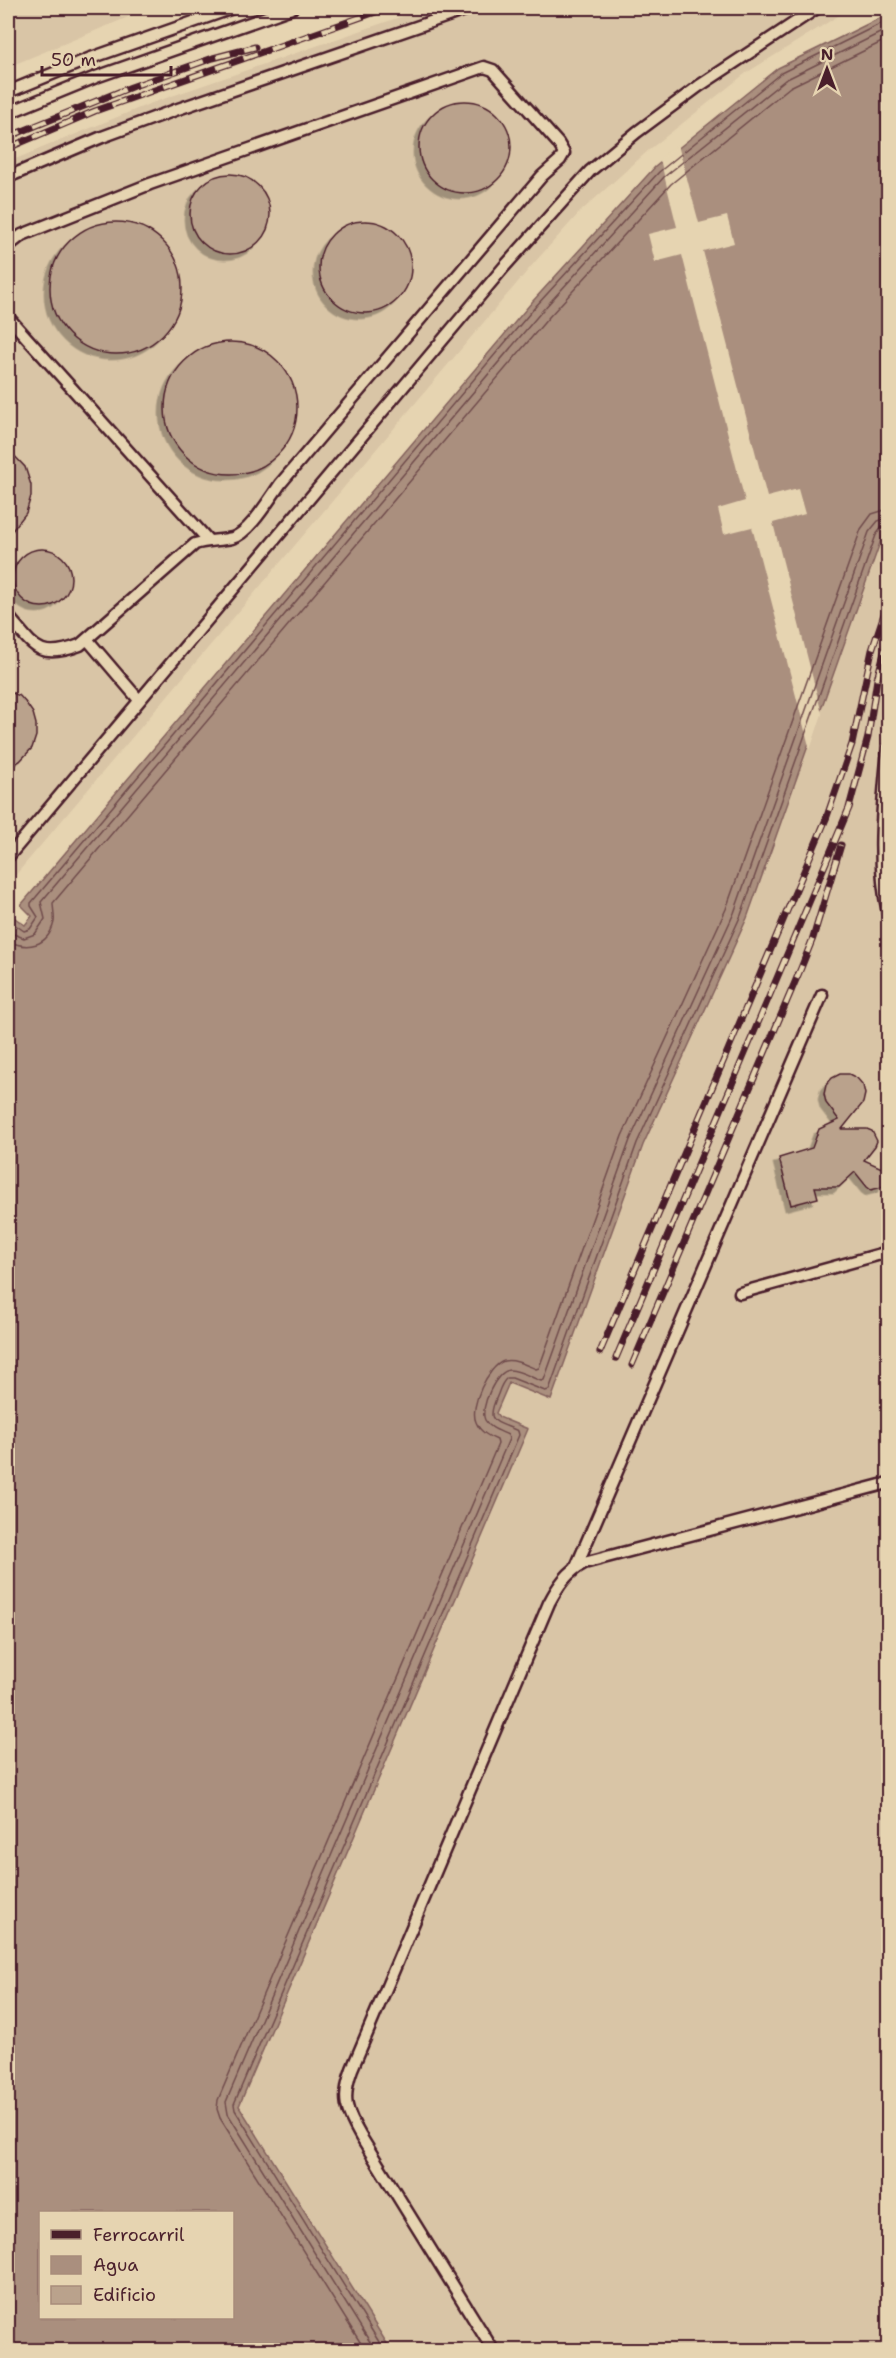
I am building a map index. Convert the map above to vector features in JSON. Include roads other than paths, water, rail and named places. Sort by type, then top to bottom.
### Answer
[{"type":"lane","points":[[8,92],[91,58],[233,8]]},
{"type":"lane","points":[[8,113],[96,77],[292,8]]},
{"type":"lane","points":[[8,177],[102,137],[178,109],[471,8]]},
{"type":"lane","points":[[8,857],[504,267],[590,171],[637,132],[699,86],[817,8]]},
{"type":"lane","points":[[8,246],[22,235],[150,184],[484,67],[493,70],[558,143],[564,153],[281,483],[246,530],[233,538],[208,540],[195,544],[80,645],[61,652],[47,653],[34,646],[8,616]]},
{"type":"lane","points":[[8,317],[208,540]]},
{"type":"lane","points":[[87,639],[139,700]]},
{"type":"lane","points":[[888,748],[883,877],[888,913]]},
{"type":"lane","points":[[493,2350],[361,2137],[347,2110],[345,2093],[352,2069],[549,1603],[559,1586],[576,1567],[822,994]]},
{"type":"lane","points":[[740,1293],[888,1252]]},
{"type":"lane","points":[[576,1567],[606,1556],[888,1483]]},
{"type":"water","points":[[888,14],[888,529],[882,537],[747,918],[643,1145],[551,1400],[509,1383],[496,1413],[499,1417],[528,1429],[239,2106],[391,2350],[8,2350],[8,1141],[10,1138],[8,1136],[8,922],[12,916],[25,925],[32,916],[21,905],[532,302],[655,167],[778,68]]},
{"type":"railway","points":[[8,148],[95,111],[387,8]]},
{"type":"railway","points":[[8,137],[131,87],[213,58],[255,47]]},
{"type":"railway","points":[[600,1352],[826,819],[852,744],[872,650],[888,602]]},
{"type":"railway","points":[[616,1358],[849,808],[868,737],[877,679],[888,638]]},
{"type":"railway","points":[[632,1365],[801,968],[813,938],[841,845]]}]
